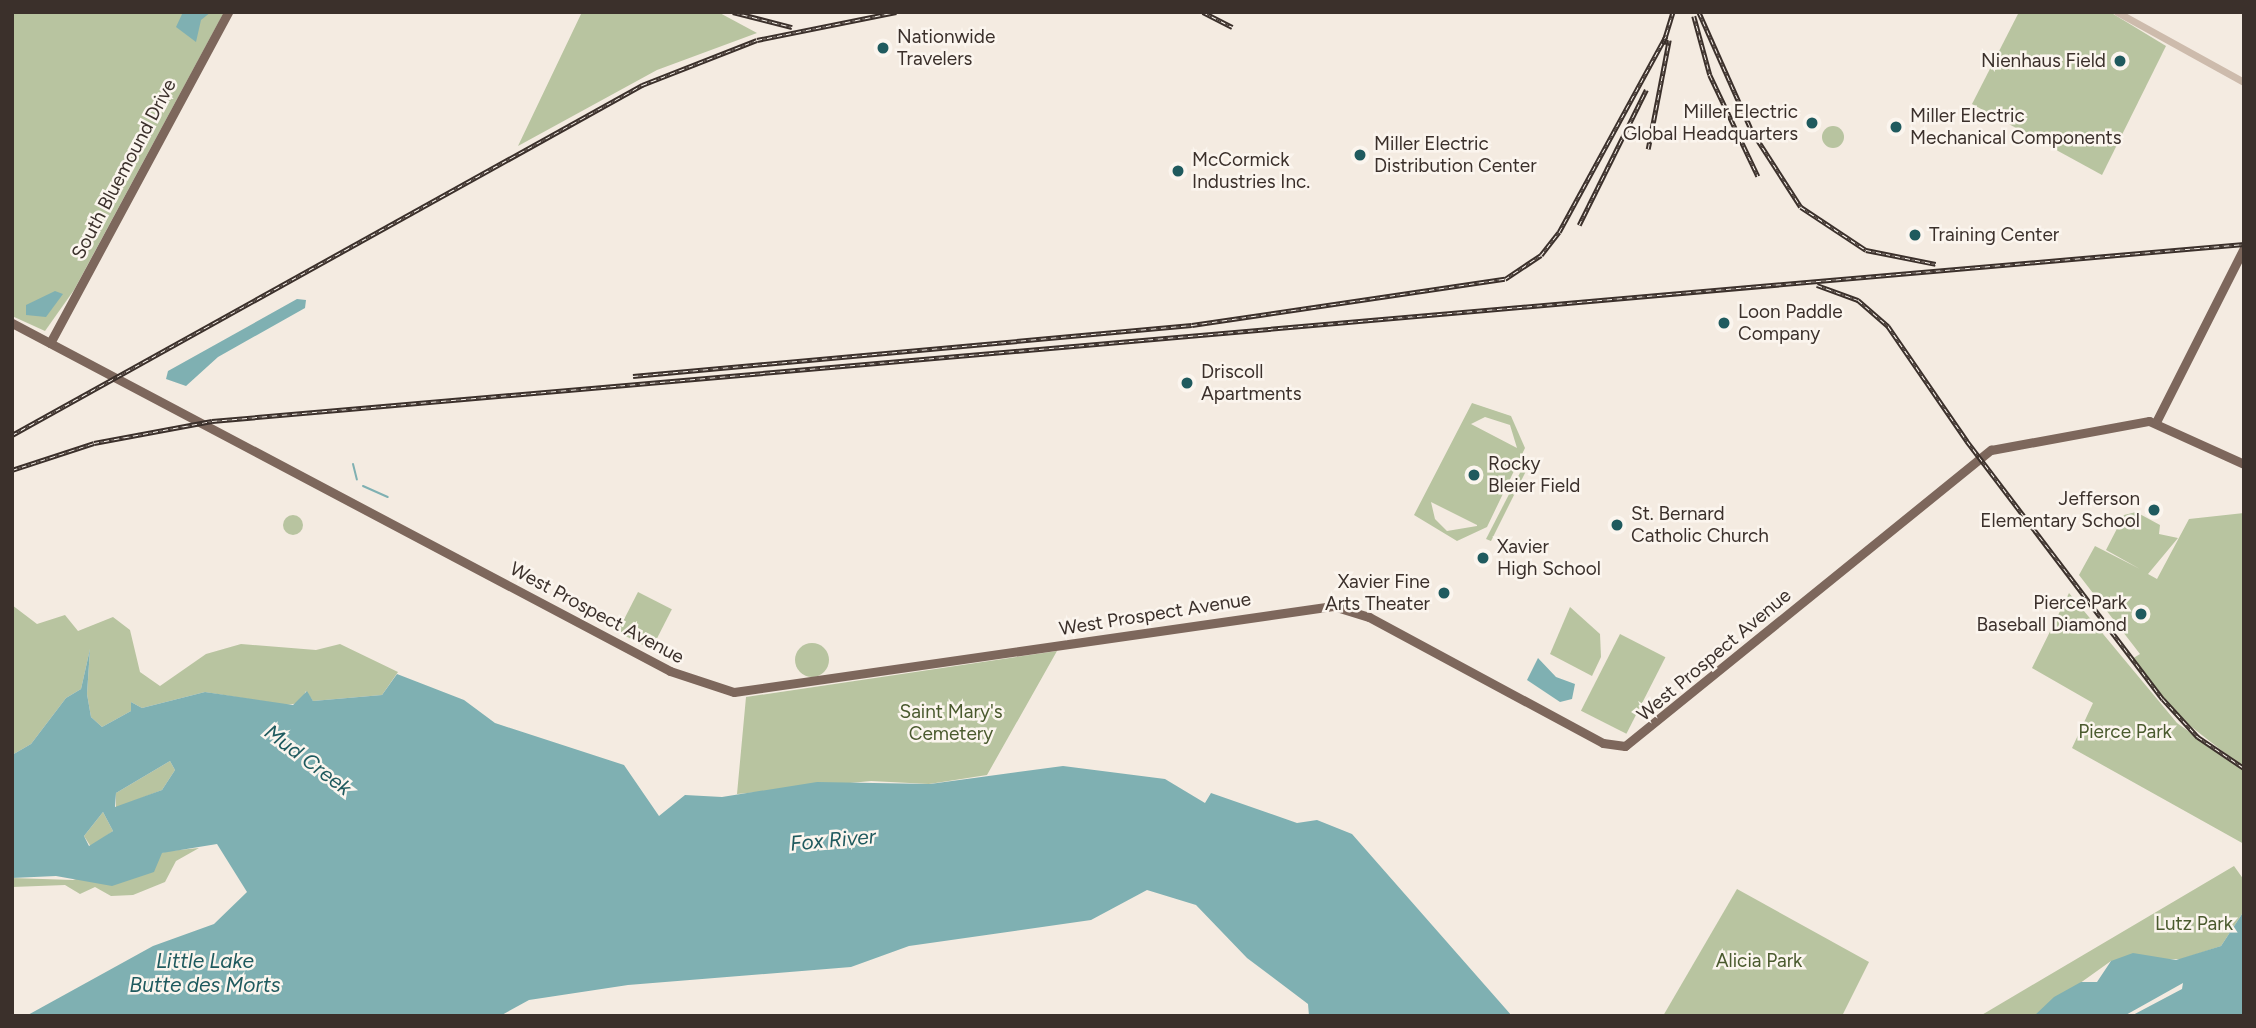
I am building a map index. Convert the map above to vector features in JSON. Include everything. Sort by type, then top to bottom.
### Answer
[{"type":"main road","name":"South Bluemound Drive","points":[[50,342],[228,12]]},
{"type":"main road","points":[[2244,248],[2244,254],[2156,422],[2244,464]]},
{"type":"main road","name":"West Prospect Avenue","points":[[12,323],[670,671],[714,689],[797,686],[1313,607],[1348,609],[1603,743],[1625,746],[1987,453],[2156,422]]},
{"type":"street","points":[[2117,12],[2244,82]]},
{"type":"green space","points":[[12,12],[224,12],[74,290],[45,331],[12,316]]},
{"type":"green space","points":[[582,12],[718,12],[757,33],[657,70],[518,146]]},
{"type":"green space","points":[[2019,12],[2110,12],[2166,46],[2102,175],[1972,104]]},
{"type":"green space","points":[[1829,126],[1837,126],[1844,133],[1844,141],[1837,148],[1829,148],[1822,141],[1822,133]]},
{"type":"green space","name":"Rocky Bleier Field","points":[[1472,403],[1511,416],[1525,448],[1487,527],[1457,541],[1414,515]],"holes":[[[1485,417],[1510,425],[1517,448],[1471,424]],[[1431,502],[1477,525],[1477,526],[1447,531],[1435,519]]]},
{"type":"green space","points":[[1522,469],[1526,471],[1491,541],[1486,539]]},
{"type":"green space","name":"Pierce Park","points":[[2136,512],[2160,525],[2159,534],[2178,538],[2148,574],[2157,579],[2189,519],[2244,513],[2244,768],[2175,714],[2132,659],[2140,654],[2079,575],[2095,546],[2140,569],[2106,550],[2124,515]]},
{"type":"green space","points":[[289,515],[297,515],[303,525],[297,535],[289,535],[283,529],[283,521]]},
{"type":"green space","points":[[638,592],[672,609],[651,649],[618,632]]},
{"type":"green space","name":"Pierce Park","points":[[2069,593],[2177,723],[2244,771],[2244,844],[2072,748],[2093,703],[2032,668]]},
{"type":"green space","points":[[12,605],[37,624],[65,615],[78,631],[113,617],[130,630],[140,672],[160,686],[206,654],[241,644],[316,650],[340,644],[398,672],[382,695],[313,701],[306,691],[300,703],[286,705],[205,692],[142,708],[131,702],[131,711],[102,727],[91,717],[87,694],[90,649],[81,689],[66,698],[31,744],[12,755]]},
{"type":"green space","points":[[1570,607],[1600,634],[1601,657],[1592,676],[1550,654]]},
{"type":"green space","points":[[1620,634],[1665,657],[1626,734],[1581,711]]},
{"type":"green space","points":[[812,643],[824,648],[829,660],[824,672],[812,677],[800,672],[795,660],[800,648]]},
{"type":"green space","name":"Saint Mary's Cemetery","points":[[1057,651],[987,775],[929,784],[871,781],[737,794],[746,697]]},
{"type":"green space","points":[[170,761],[175,770],[162,790],[116,808],[116,793]]},
{"type":"green space","points":[[103,812],[113,831],[91,847],[84,836]]},
{"type":"green space","points":[[199,848],[176,861],[165,882],[133,895],[111,896],[95,887],[80,894],[65,885],[12,887],[12,878],[73,880],[168,851]]},
{"type":"green space","name":"Lutz Park","points":[[2234,866],[2244,880],[2244,911],[2221,946],[2182,959],[2111,961],[2034,1016],[1980,1016]]},
{"type":"green space","name":"Alicia Park","points":[[1737,889],[1869,962],[1842,1016],[1663,1016]]},
{"type":"water","points":[[183,12],[211,12],[201,20],[196,42],[176,27]]},
{"type":"water","points":[[55,291],[63,294],[46,317],[26,315],[26,305]]},
{"type":"water","points":[[297,299],[306,300],[305,308],[218,357],[186,386],[166,379],[168,371]]},
{"type":"water","points":[[90,649],[87,694],[91,717],[102,727],[131,711],[131,702],[142,708],[205,692],[293,705],[307,691],[313,701],[382,695],[397,674],[464,700],[495,723],[624,765],[659,816],[685,795],[722,797],[817,782],[930,784],[1063,766],[1165,779],[1205,803],[1211,793],[1297,823],[1317,820],[1352,834],[1512,1016],[1309,1016],[1308,1004],[1247,958],[1196,905],[1147,890],[1091,920],[909,946],[851,967],[628,985],[529,1000],[500,1016],[26,1016],[153,946],[214,924],[247,892],[217,844],[162,853],[154,872],[112,886],[56,876],[12,878],[12,755],[31,744],[66,698],[81,689]],"holes":[[[170,761],[175,770],[162,790],[115,807],[116,793]],[[103,812],[113,831],[89,846],[84,836]]]},
{"type":"water","points":[[1538,658],[1556,677],[1575,684],[1572,699],[1560,702],[1527,680]]},
{"type":"water","points":[[2244,911],[2244,1016],[2131,1016],[2182,989],[2183,983],[2124,1016],[2034,1016],[2054,997],[2081,982],[2097,982],[2111,961],[2133,953],[2176,960],[2221,946]]},
{"type":"waterway","points":[[353,464],[357,480]]},
{"type":"waterway","points":[[363,486],[388,497]]},
{"type":"railway","points":[[733,12],[792,27]]},
{"type":"railway","points":[[12,435],[642,85],[757,40],[896,12]]},
{"type":"railway","points":[[1203,12],[1232,27]]},
{"type":"railway","points":[[1663,44],[1673,12]]},
{"type":"railway","points":[[1699,12],[1752,131],[1801,207],[1866,250],[1936,264]]},
{"type":"railway","points":[[1694,16],[1710,75],[1758,176]]},
{"type":"railway","points":[[633,376],[1192,325],[1505,279],[1541,255],[1559,232],[1666,36]]},
{"type":"railway","points":[[1648,149],[1669,40]]},
{"type":"railway","points":[[1579,225],[1646,90]]},
{"type":"railway","points":[[12,470],[94,443],[212,421],[2244,244]]},
{"type":"railway","points":[[1817,285],[1858,300],[1888,326],[1967,441],[2163,699],[2198,737],[2244,768]]},
{"type":"place","name":"Nationwide Travelers","points":[[883,48]]},
{"type":"place","name":"Nienhaus Field","points":[[2120,61]]},
{"type":"place","name":"Miller Electric Global Headquarters","points":[[1812,123]]},
{"type":"place","name":"Miller Electric Mechanical Components","points":[[1896,127]]},
{"type":"place","name":"Miller Electric Distribution Center","points":[[1360,155]]},
{"type":"place","name":"McCormick Industries Inc.","points":[[1178,171]]},
{"type":"place","name":"Training Center","points":[[1915,235]]},
{"type":"place","name":"Loon Paddle Company","points":[[1724,323]]},
{"type":"place","name":"Driscoll Apartments","points":[[1187,383]]},
{"type":"place","name":"Rocky Bleier Field","points":[[1474,475]]},
{"type":"place","name":"Jefferson Elementary School","points":[[2154,510]]},
{"type":"place","name":"St. Bernard Catholic Church","points":[[1617,525]]},
{"type":"place","name":"Xavier High School","points":[[1483,558]]},
{"type":"place","name":"Xavier Fine Arts Theater","points":[[1444,593]]},
{"type":"place","name":"Pierce Park Baseball Diamond","points":[[2141,614]]},
{"type":"water label","name":"Mud Creek","points":[[308,760]]},
{"type":"water label","name":"Fox River","points":[[833,840]]},
{"type":"water label","name":"Little Lake Butte des Morts","points":[[205,973]]}]
